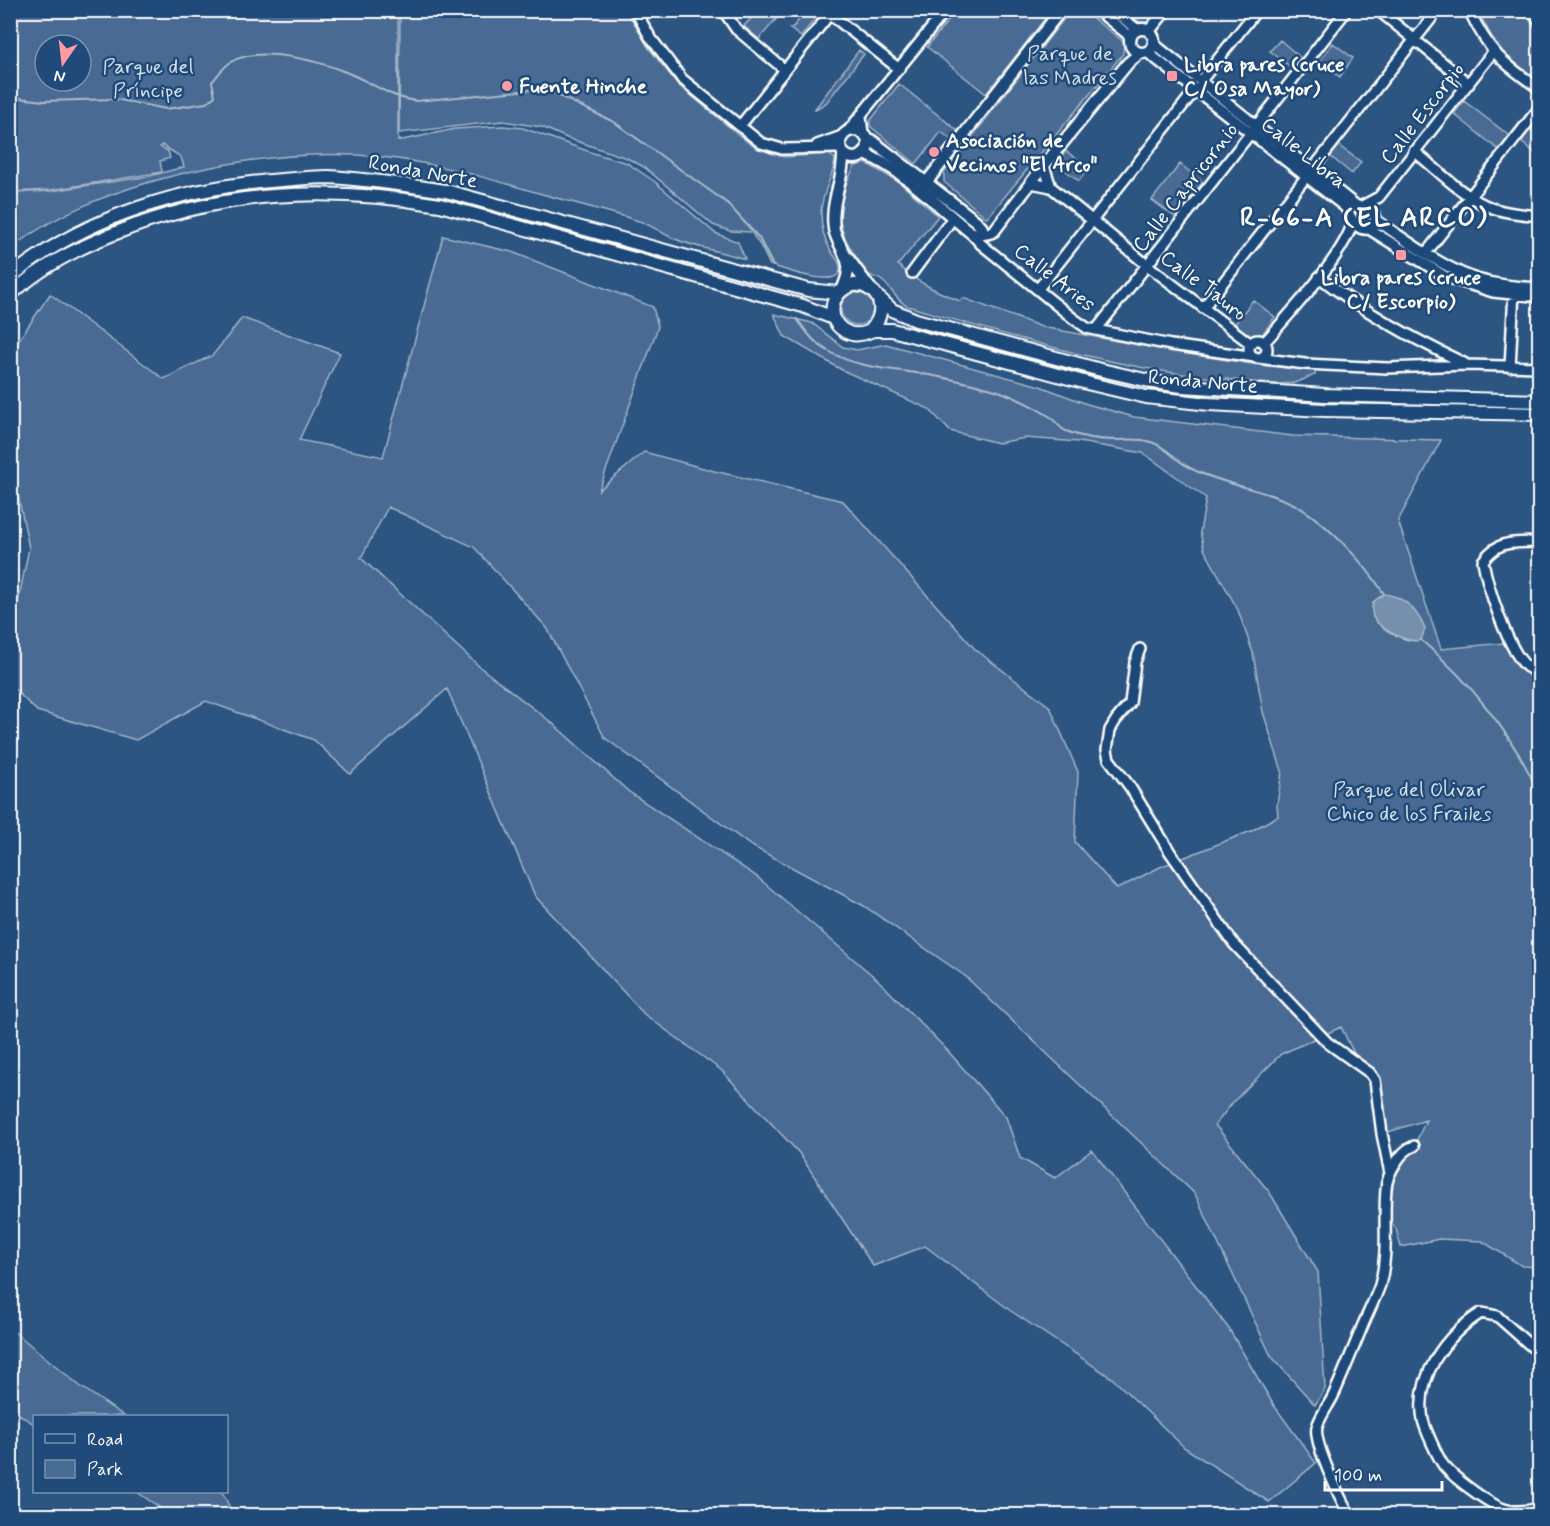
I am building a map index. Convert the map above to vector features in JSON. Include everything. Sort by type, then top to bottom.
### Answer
[{"type":"highway","points":[[1534,10],[1539,20]]},
{"type":"highway","name":"Ronda Norte","points":[[10,277],[59,243],[84,230],[164,199],[241,183],[325,177],[386,181],[446,192],[808,290],[841,290],[855,285],[870,288],[892,310],[916,320],[1096,369],[1154,382],[1209,389],[1302,394],[1539,401]]},
{"type":"highway","name":"Ronda Norte","points":[[10,295],[44,268],[75,250],[169,214],[246,198],[322,193],[400,198],[440,205],[803,306],[833,318],[840,328],[849,333],[892,330],[1146,397],[1209,404],[1324,410],[1539,414]]},
{"type":"highway","points":[[833,318],[832,305],[841,290]]},
{"type":"highway","points":[[871,330],[878,322],[881,312],[880,299]]},
{"type":"main road","points":[[924,187],[1061,10]]},
{"type":"main road","points":[[1147,50],[1134,50],[1131,44],[1139,33],[1166,10]]},
{"type":"main road","points":[[970,232],[982,234],[994,231],[1128,63],[1147,50],[1154,37],[1139,33]]},
{"type":"main road","points":[[841,290],[848,264],[834,232],[833,210],[836,190],[844,170],[861,156],[865,137],[856,130],[845,133],[841,151],[844,170]]},
{"type":"main road","name":"Calle Aries","points":[[865,137],[924,187],[953,218],[970,232]]},
{"type":"main road","points":[[841,151],[847,157],[861,156]]},
{"type":"main road","name":"Calle Aries","points":[[861,156],[884,162],[976,220],[982,228],[982,234]]},
{"type":"main road","points":[[843,252],[870,288]]},
{"type":"street","points":[[635,10],[650,37],[681,79],[761,143],[782,149],[809,148],[841,151]]},
{"type":"street","points":[[723,10],[736,29],[785,70]]},
{"type":"street","points":[[809,148],[845,133],[861,117],[946,10]]},
{"type":"street","points":[[1097,10],[1139,33]]},
{"type":"street","points":[[1112,10],[1139,33]]},
{"type":"street","points":[[1038,289],[1257,10]]},
{"type":"street","name":"Calle Capricornio","points":[[1096,330],[1347,10]]},
{"type":"street","points":[[1378,10],[1469,84]]},
{"type":"street","points":[[1203,308],[1437,10]]},
{"type":"street","points":[[1469,10],[1493,52],[1509,68],[1539,89]]},
{"type":"street","points":[[740,126],[829,12],[899,69]]},
{"type":"street","name":"Calle Libra","points":[[1147,50],[1198,86],[1309,174],[1345,207],[1352,219],[1366,229]]},
{"type":"street","name":"Calle Escorpio","points":[[1361,206],[1379,197],[1493,52]]},
{"type":"street","points":[[1426,253],[1539,107]]},
{"type":"street","points":[[861,117],[865,137]]},
{"type":"street","points":[[1414,151],[1470,197],[1497,209],[1539,216]]},
{"type":"street","points":[[1044,166],[1051,187]]},
{"type":"street","name":"Calle Libra","points":[[1309,174],[1361,206],[1371,208],[1376,217]]},
{"type":"street","name":"Calle Tauro","points":[[1031,183],[1051,187],[1147,265],[1251,344]]},
{"type":"street","name":"Calle Escorpio","points":[[1376,217],[1379,197]]},
{"type":"street","points":[[1264,344],[1319,277],[1348,237],[1352,219],[1361,206]]},
{"type":"street","points":[[1348,237],[1366,229],[1376,217],[1426,253],[1472,277],[1539,297]]},
{"type":"street","points":[[912,273],[953,218]]},
{"type":"street","points":[[1366,229],[1446,277],[1486,290],[1514,291],[1539,288]]},
{"type":"street","name":"Calle Aries","points":[[970,232],[981,244],[1087,328],[1171,345],[1305,364],[1387,368],[1466,365],[1539,367]]},
{"type":"street","points":[[1319,277],[1377,317],[1466,365]]},
{"type":"street","points":[[1510,367],[1514,291]]},
{"type":"street","points":[[1259,341],[1264,344],[1266,351],[1264,356],[1257,358],[1250,352],[1251,344],[1259,341]]},
{"type":"street","points":[[1539,542],[1507,544],[1491,550],[1483,561],[1487,584],[1514,651],[1527,666],[1539,673]]},
{"type":"street","points":[[1140,649],[1135,662],[1130,703],[1110,730],[1107,750],[1109,759],[1234,944],[1328,1043],[1370,1073],[1375,1080],[1390,1173]]},
{"type":"street","points":[[1350,1515],[1341,1500],[1321,1452],[1317,1440],[1317,1427],[1380,1285],[1387,1249],[1384,1210],[1386,1185],[1390,1173],[1408,1148],[1414,1146]]},
{"type":"street","points":[[1539,1354],[1497,1317],[1481,1313],[1466,1323],[1446,1344],[1428,1370],[1423,1395],[1423,1420],[1444,1465],[1477,1495],[1507,1510],[1539,1508]]},
{"type":"green space","points":[[759,10],[768,11],[777,18],[759,39],[744,26]]},
{"type":"green space","points":[[803,10],[813,11],[816,17],[801,37],[789,28],[793,27],[803,15]]},
{"type":"green space","name":"Parque del Príncipe","points":[[11,11],[398,11],[398,141],[455,129],[503,126],[523,128],[627,163],[654,181],[715,233],[738,242],[745,259],[670,237],[639,221],[473,175],[427,164],[380,157],[334,154],[289,156],[245,161],[157,180],[91,202],[50,223],[11,248],[11,193],[51,191],[150,176],[184,167],[181,157],[162,145],[160,147],[168,151],[170,158],[160,161],[162,172],[51,190],[11,192]]},
{"type":"green space","points":[[400,11],[627,11],[648,47],[678,85],[749,143],[784,157],[829,154],[835,159],[823,197],[821,212],[825,237],[840,265],[838,274],[832,278],[822,278],[798,274],[770,265],[751,232],[730,231],[713,225],[644,167],[627,158],[542,127],[503,121],[399,133]]},
{"type":"green space","points":[[956,11],[1051,11],[986,94],[927,47]]},
{"type":"green space","name":"Parque de las Madres","points":[[1070,11],[1083,11],[1124,42],[1123,54],[987,218],[944,182],[944,173]]},
{"type":"green space","name":"Parque de las Madres","points":[[1125,11],[1159,11],[1149,22],[1140,22]]},
{"type":"green space","points":[[1478,11],[1524,11],[1539,35],[1539,81],[1499,50]]},
{"type":"green space","points":[[1280,40],[1300,57],[1292,68],[1270,51]]},
{"type":"green space","points":[[1333,43],[1353,58],[1340,77],[1319,62]]},
{"type":"green space","points":[[859,50],[864,54],[826,103],[814,110]]},
{"type":"green space","points":[[899,84],[958,131],[952,140],[941,132],[916,164],[870,126],[870,121]]},
{"type":"green space","points":[[1464,101],[1511,137],[1500,151],[1454,114]]},
{"type":"green space","points":[[1539,118],[1539,156],[1521,142]]},
{"type":"green space","points":[[1339,146],[1361,162],[1352,174],[1330,156]]},
{"type":"green space","points":[[1066,151],[1089,168],[1079,181],[1056,163]]},
{"type":"green space","points":[[866,163],[900,183],[938,216],[898,265],[920,282],[943,294],[960,301],[963,298],[1042,327],[1170,351],[1258,365],[1316,371],[1315,375],[1294,383],[1270,384],[1185,375],[1104,360],[907,306],[884,283],[865,271],[844,235],[840,213],[843,190],[855,166]]},
{"type":"green space","points":[[1180,164],[1203,182],[1175,217],[1152,200]]},
{"type":"green space","name":"Parque del Olivar Chico de los Frailes","points":[[443,236],[512,252],[653,307],[658,327],[599,490],[644,452],[843,501],[975,649],[1050,707],[1078,772],[1075,842],[1117,889],[1160,867],[1251,831],[1278,816],[1277,805],[1282,771],[1263,712],[1253,653],[1238,610],[1204,549],[1200,532],[1206,498],[1143,453],[1079,442],[1025,438],[998,443],[950,431],[929,409],[842,370],[784,336],[774,314],[812,323],[843,347],[857,350],[886,344],[1040,386],[1087,404],[1134,417],[1293,436],[1441,440],[1398,521],[1441,649],[1504,643],[1519,669],[1537,677],[1540,697],[1539,1267],[1522,1266],[1482,1241],[1439,1239],[1401,1247],[1396,1229],[1389,1219],[1391,1182],[1414,1146],[1426,1120],[1382,1134],[1378,1102],[1341,1027],[1281,1054],[1234,1101],[1215,1125],[1270,1193],[1318,1272],[1325,1389],[1315,1405],[1271,1356],[1195,1194],[965,976],[864,906],[750,845],[605,738],[547,628],[474,547],[388,507],[361,558],[481,668],[551,722],[629,792],[756,876],[878,980],[947,1050],[1006,1117],[1020,1158],[1055,1178],[1092,1150],[1229,1329],[1273,1404],[1316,1463],[1269,1502],[1185,1448],[1112,1378],[1011,1311],[925,1246],[873,1266],[799,1153],[721,1070],[644,1014],[535,896],[447,689],[350,774],[314,740],[206,701],[136,740],[37,711],[11,686],[11,637],[29,548],[11,461],[10,353],[50,294],[164,379],[213,355],[242,318],[340,353],[299,440],[383,457]]},
{"type":"green space","points":[[857,293],[868,298],[873,309],[868,320],[857,325],[846,320],[841,309],[846,298]]},
{"type":"green space","points":[[1253,300],[1275,317],[1261,336],[1254,339],[1234,325]]},
{"type":"green space","points":[[11,1329],[80,1386],[123,1415],[33,1415],[33,1423],[16,1412],[11,1405]]},
{"type":"green space","points":[[138,1493],[222,1493],[230,1508],[239,1515],[171,1515]]},
{"type":"shaded area","points":[[1384,594],[1404,601],[1414,610],[1425,629],[1421,640],[1402,638],[1376,622],[1372,613],[1373,602]]},
{"type":"waterway","points":[[10,102],[19,98],[44,101],[115,99],[166,109],[206,103],[215,96],[212,82],[225,66],[243,57],[257,55],[290,57],[322,64],[348,73],[398,97],[416,101],[531,90],[551,92],[614,122],[727,203],[759,238],[773,266]]},
{"type":"waterway","points":[[797,319],[817,343],[853,362],[936,376],[992,389],[1035,408],[1049,416],[1066,431],[1096,439],[1151,442],[1203,474],[1300,507],[1341,541],[1384,594]]},
{"type":"waterway","points":[[1421,640],[1457,673],[1489,711],[1517,752],[1540,796]]},
{"type":"place","name":"Libra pares (cruce C/ Osa Mayor)","points":[[1172,76]]},
{"type":"place","name":"Fuente Hinche","points":[[507,86]]},
{"type":"place","name":"Asociación de Vecinos \"El Arco\"","points":[[934,152]]},
{"type":"place","name":"Libra pares (cruce C/ Escorpio)","points":[[1401,255]]},
{"type":"district","name":"R-66-A (EL ARCO)","points":[[1364,217]]}]
